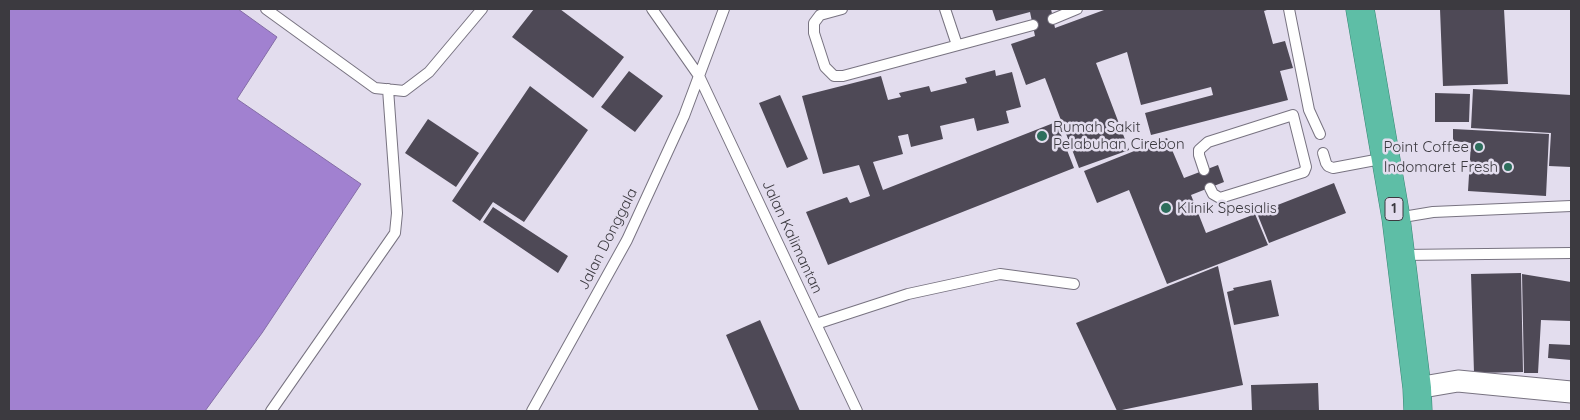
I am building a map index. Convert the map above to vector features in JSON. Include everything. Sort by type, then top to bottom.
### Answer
[{"type":"highway","name":"1","points":[[1360,9],[1396,218],[1418,400]]},
{"type":"street","points":[[1418,400],[1458,381],[1571,392]]},
{"type":"lane","points":[[266,9],[375,88],[404,91],[429,72],[482,9]]},
{"type":"lane","name":"Jalan Kalimantan","points":[[652,9],[699,76],[857,411]]},
{"type":"lane","name":"Jalan Donggala","points":[[532,411],[627,240],[684,116],[724,9]]},
{"type":"lane","points":[[842,9],[820,15],[814,23],[814,33],[824,67],[834,76],[844,76],[1033,25]]},
{"type":"lane","points":[[946,9],[958,45]]},
{"type":"lane","points":[[1053,19],[1077,9]]},
{"type":"lane","points":[[1289,9],[1308,110],[1320,134]]},
{"type":"lane","points":[[271,411],[395,233],[397,213],[388,89]]},
{"type":"lane","points":[[1204,170],[1199,150],[1208,142],[1308,110]]},
{"type":"lane","points":[[1210,188],[1213,194],[1220,198],[1304,172],[1306,167],[1293,115]]},
{"type":"lane","points":[[1323,153],[1328,166],[1333,168],[1386,158]]},
{"type":"lane","points":[[1396,218],[1433,212],[1571,206]]},
{"type":"lane","points":[[1401,255],[1571,253]]},
{"type":"lane","points":[[816,324],[908,294],[1000,274],[1074,284]]},
{"type":"shaded area","points":[[9,9],[238,9],[277,37],[237,99],[361,184],[262,333],[205,411],[9,411]]},
{"type":"building","points":[[534,9],[560,9],[624,57],[593,98],[512,37]]},
{"type":"building","points":[[992,9],[1051,9],[1055,28],[1103,9],[1270,9],[1264,11],[1273,44],[1285,41],[1293,68],[1280,71],[1288,100],[1151,135],[1145,113],[1213,95],[1211,87],[1141,105],[1127,52],[1096,63],[1129,150],[1079,168],[1045,78],[1026,85],[1011,44],[1035,36],[1030,12],[996,21]]},
{"type":"building","points":[[1440,9],[1504,9],[1508,84],[1443,86]]},
{"type":"building","points":[[995,70],[996,76],[1012,72],[1021,107],[1006,111],[1009,123],[977,131],[974,118],[940,126],[943,139],[911,147],[908,134],[898,136],[903,154],[873,162],[883,190],[1056,122],[1074,168],[828,265],[806,212],[847,197],[850,203],[870,196],[859,165],[823,174],[802,96],[881,76],[888,100],[901,97],[899,93],[929,86],[931,92],[967,83],[965,78]]},
{"type":"building","points":[[629,71],[663,96],[635,132],[601,107]]},
{"type":"building","points":[[530,86],[588,130],[524,222],[493,202],[480,221],[452,201]]},
{"type":"building","points":[[1473,89],[1571,95],[1571,167],[1549,166],[1551,133],[1471,128]]},
{"type":"building","points":[[1435,93],[1470,94],[1469,122],[1435,122]]},
{"type":"building","points":[[780,95],[808,159],[787,168],[759,103]]},
{"type":"building","points":[[428,119],[479,153],[456,187],[405,153]]},
{"type":"building","name":"Indomaret Fresh","points":[[1453,129],[1549,134],[1546,196],[1468,191],[1471,143],[1453,141]]},
{"type":"building","name":"Klinik Spesialis","points":[[1167,138],[1184,178],[1218,165],[1224,182],[1191,195],[1206,233],[1255,214],[1268,245],[1167,284],[1129,190],[1097,203],[1084,171]]},
{"type":"building","points":[[1334,183],[1346,213],[1269,243],[1257,213]]},
{"type":"building","points":[[493,207],[568,256],[558,273],[483,222]]},
{"type":"building","points":[[1218,266],[1243,385],[1117,411],[1076,323]]},
{"type":"building","points":[[1521,273],[1523,372],[1474,373],[1471,274]]},
{"type":"building","points":[[1522,274],[1571,282],[1571,321],[1541,320],[1538,373],[1524,373]]},
{"type":"building","points":[[1271,280],[1279,316],[1234,325],[1227,292],[1234,290],[1233,288]]},
{"type":"building","points":[[760,320],[800,411],[759,411],[726,335]]},
{"type":"building","points":[[1549,344],[1571,345],[1571,360],[1548,358]]},
{"type":"building","points":[[1318,383],[1319,411],[1252,411],[1251,385]]},
{"type":"place","name":"Rumah Sakit Pelabuhan Cirebon","points":[[1042,136]]},
{"type":"place","name":"Point Coffee","points":[[1479,147]]},
{"type":"place","name":"Indomaret Fresh","points":[[1508,167]]},
{"type":"place","name":"Klinik Spesialis","points":[[1166,208]]}]
